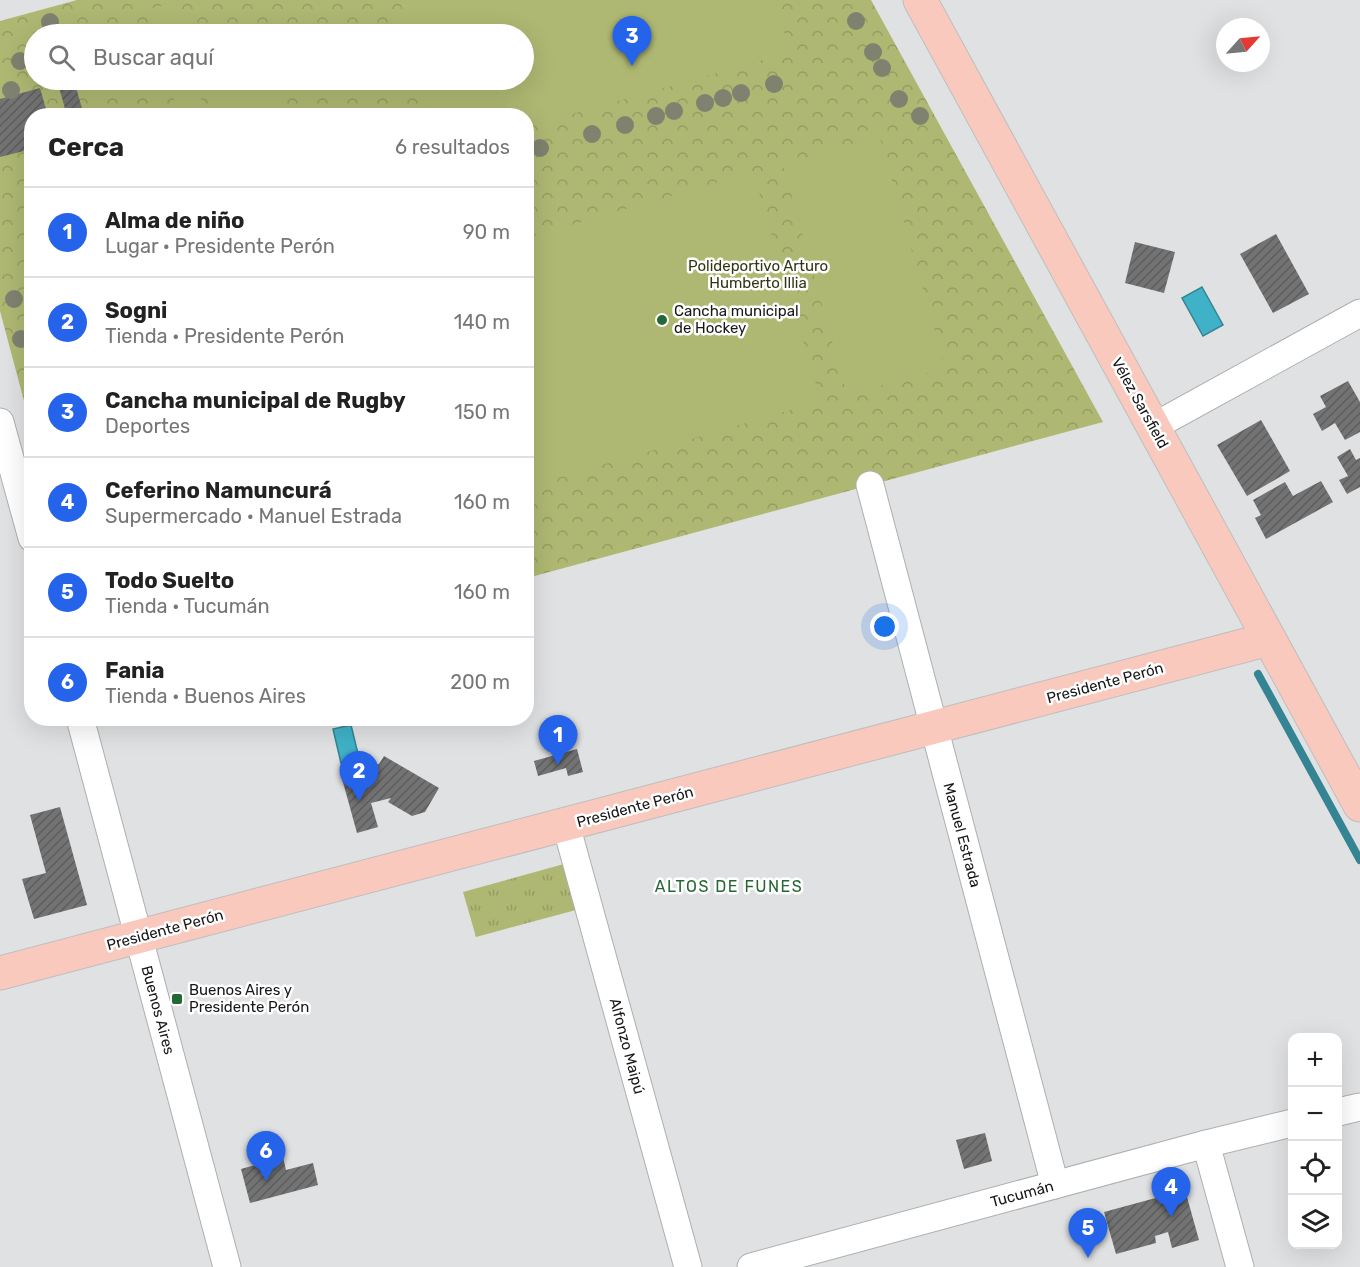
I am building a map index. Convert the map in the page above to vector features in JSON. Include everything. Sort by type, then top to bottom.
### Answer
[{"type":"main road","name":"Vélez Sarsfield","points":[[920,0],[1360,805]]},
{"type":"main road","name":"Presidente Perón","points":[[0,973],[1269,639]]},
{"type":"street","points":[[1154,428],[1360,313]]},
{"type":"street","points":[[0,422],[7,479],[24,519]]},
{"type":"street","name":"Manuel Estrada","points":[[870,485],[1055,1185]]},
{"type":"street","name":"Buenos Aires","points":[[82,726],[227,1267]]},
{"type":"street","name":"Alfonzo Maipú","points":[[566,825],[688,1267]]},
{"type":"street","points":[[1342,1111],[1360,1107]]},
{"type":"street","name":"Tucumán","points":[[751,1267],[1206,1144],[1288,1124]]},
{"type":"street","points":[[1206,1144],[1240,1267]]},
{"type":"green space","name":"Polideportivo Arturo Humberto Illia","points":[[77,0],[871,0],[1103,422],[534,576],[534,108],[24,108],[24,401],[0,311],[0,21]]},
{"type":"green space","points":[[400,0],[775,0],[790,52],[534,125],[534,108],[431,108],[425,90],[534,90],[534,24],[406,24]]},
{"type":"green space","points":[[175,2],[180,24],[153,24],[149,9]]},
{"type":"green space","points":[[254,18],[256,24],[232,24]]},
{"type":"green space","points":[[172,90],[199,90],[203,105],[176,108]]},
{"type":"green space","points":[[216,90],[274,90],[279,108],[221,108]]},
{"type":"green space","points":[[880,138],[945,368],[847,395],[783,164]]},
{"type":"green space","name":"Cancha municipal de Hockey","points":[[753,172],[821,401],[534,485],[534,236]]},
{"type":"green space","points":[[564,864],[576,910],[476,937],[463,892]]},
{"type":"water","points":[[1202,287],[1223,325],[1203,336],[1182,298]]},
{"type":"water","points":[[351,726],[359,758],[341,763],[333,729]]},
{"type":"building","points":[[41,90],[46,108],[24,108],[24,151],[0,157],[0,99]]},
{"type":"building","points":[[60,90],[77,90],[82,108],[65,108]]},
{"type":"building","points":[[1276,234],[1309,294],[1273,313],[1240,254]]},
{"type":"building","points":[[1135,242],[1175,252],[1164,293],[1125,283]]},
{"type":"building","points":[[1348,381],[1360,402],[1360,432],[1345,440],[1335,423],[1322,431],[1313,414],[1326,407],[1320,396]]},
{"type":"building","points":[[1261,420],[1290,471],[1247,496],[1217,445]]},
{"type":"building","points":[[1350,449],[1356,460],[1360,458],[1360,487],[1347,494],[1339,480],[1348,476],[1337,457]]},
{"type":"building","points":[[1321,481],[1333,502],[1266,539],[1255,518],[1261,515],[1253,500],[1285,482],[1293,496]]},
{"type":"building","points":[[577,749],[583,772],[568,776],[566,768],[538,776],[534,761]]},
{"type":"building","points":[[384,756],[439,788],[425,812],[412,816],[388,802],[391,798],[371,803],[378,827],[357,833],[341,775],[379,764]]},
{"type":"building","points":[[60,807],[87,905],[34,919],[22,879],[46,873],[30,815]]},
{"type":"building","points":[[985,1133],[992,1161],[964,1169],[956,1140]]},
{"type":"building","points":[[283,1157],[286,1170],[313,1163],[318,1185],[250,1203],[241,1169]]},
{"type":"building","points":[[1185,1190],[1199,1240],[1172,1248],[1168,1232],[1155,1236],[1156,1243],[1116,1254],[1104,1212]]},
{"type":"waterway","points":[[1258,674],[1360,860]]},
{"type":"place","name":"Cancha municipal de Rugby","points":[[632,66]]},
{"type":"place","name":"Cancha municipal de Hockey","points":[[662,320]]},
{"type":"place","name":"Alma de niño","points":[[558,765]]},
{"type":"place","name":"Sogni","points":[[359,801]]},
{"type":"place","name":"Buenos Aires y Presidente Perón","points":[[177,999]]},
{"type":"place","name":"Fania","points":[[266,1181]]},
{"type":"place","name":"Ceferino Namuncurá","points":[[1171,1217]]},
{"type":"place","name":"Todo Suelto","points":[[1088,1258]]},
{"type":"district","name":"ALTOS DE FUNES","points":[[729,886]]}]
